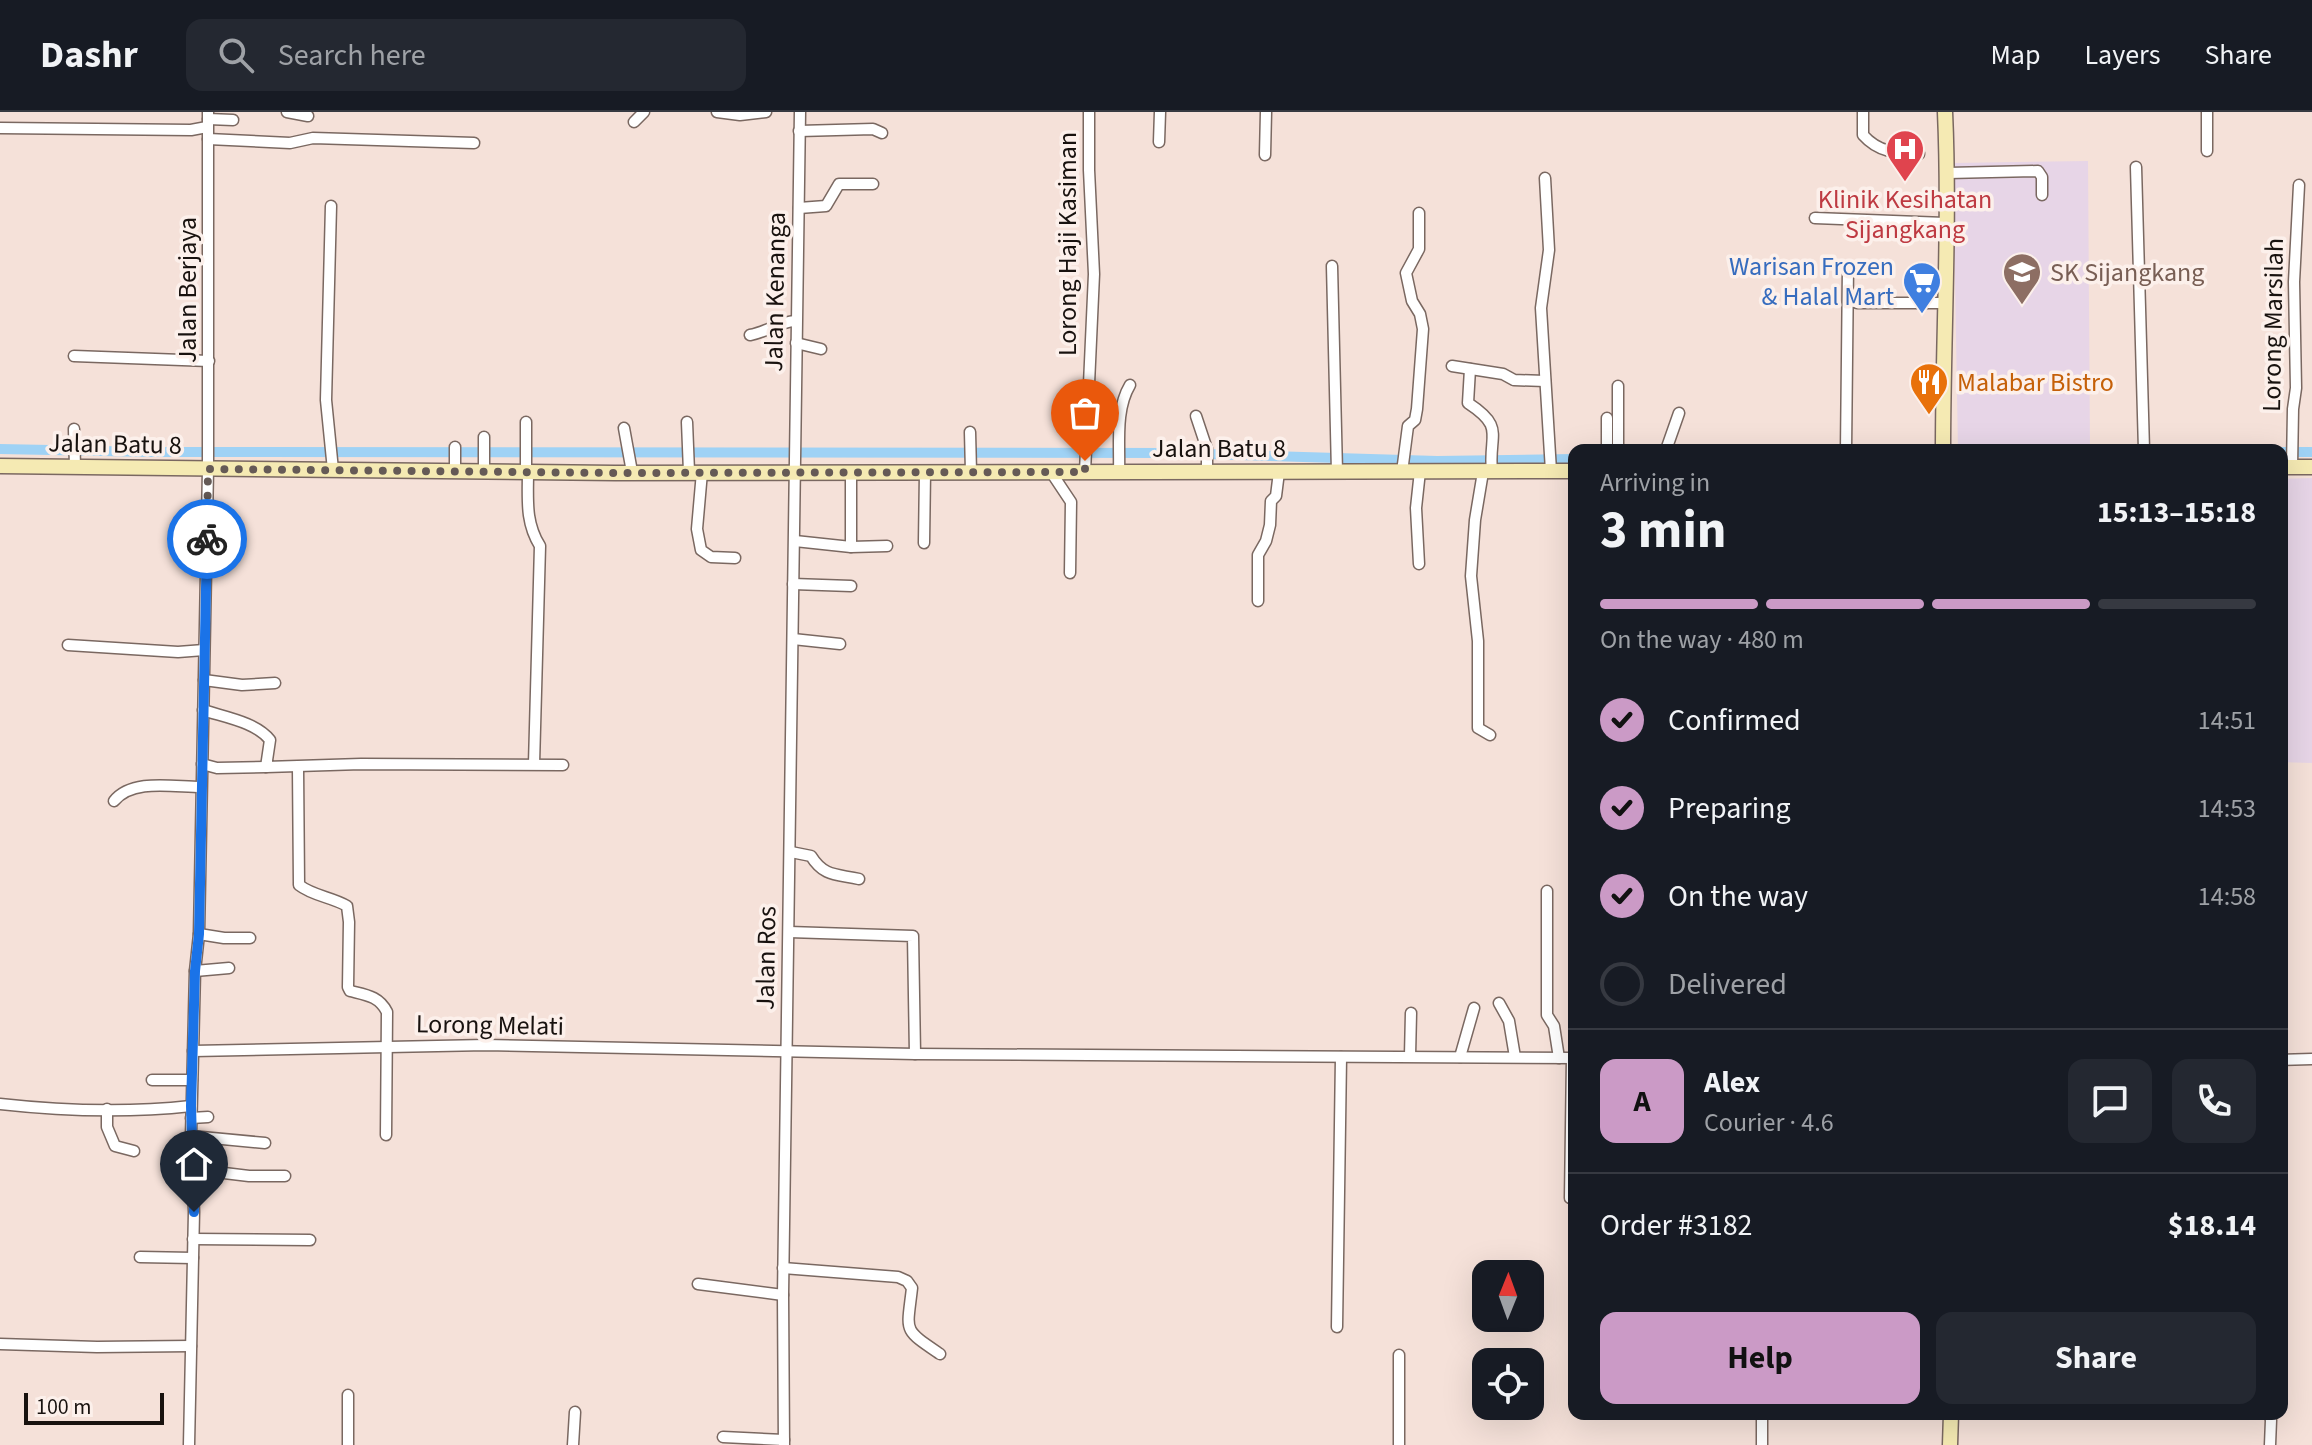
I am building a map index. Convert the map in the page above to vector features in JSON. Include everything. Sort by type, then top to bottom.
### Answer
[{"type":"street","points":[[287,112],[308,116]]},
{"type":"street","points":[[634,122],[644,112]]},
{"type":"street","points":[[717,112],[726,115],[766,112]]},
{"type":"street","name":"Jalan Kenanga","points":[[794,468],[800,112]]},
{"type":"street","name":"Lorong Haji Kasiman","points":[[1085,467],[1094,274],[1089,112]]},
{"type":"street","points":[[1159,142],[1160,112]]},
{"type":"street","points":[[1265,155],[1266,112]]},
{"type":"street","points":[[1863,112],[1863,135],[1871,144],[1881,150],[1919,154]]},
{"type":"street","points":[[1943,444],[1948,173],[1945,112]]},
{"type":"street","points":[[2207,112],[2207,151]]},
{"type":"street","points":[[0,128],[191,130],[208,119],[233,120]]},
{"type":"street","name":"Jalan Berjaya","points":[[189,1445],[193,1258],[191,1106],[199,934],[208,463],[208,119]]},
{"type":"street","points":[[799,131],[873,129],[882,133]]},
{"type":"street","points":[[208,139],[290,143],[313,138],[474,143]]},
{"type":"street","points":[[2136,167],[2144,444]]},
{"type":"street","points":[[1948,173],[2038,171],[2042,177],[2042,195]]},
{"type":"street","points":[[1545,178],[1549,250],[1541,308],[1551,468]]},
{"type":"street","points":[[799,208],[826,206],[839,184],[873,184]]},
{"type":"street","name":"Lorong Marsilah","points":[[2290,459],[2296,388],[2294,282],[2299,185]]},
{"type":"street","points":[[331,206],[326,400],[332,464]]},
{"type":"street","points":[[1402,469],[1408,426],[1415,420],[1417,409],[1421,361],[1423,329],[1406,273],[1419,249],[1419,213]]},
{"type":"street","points":[[1815,218],[1945,223]]},
{"type":"street","points":[[1332,266],[1337,467]]},
{"type":"street","points":[[1846,444],[1848,266]]},
{"type":"street","points":[[1857,303],[1944,303]]},
{"type":"street","points":[[750,335],[761,333],[779,322],[795,321]]},
{"type":"street","points":[[796,343],[821,349]]},
{"type":"street","points":[[74,356],[209,361]]},
{"type":"street","points":[[1452,366],[1503,374],[1514,380],[1545,381]]},
{"type":"street","points":[[1470,369],[1468,403],[1486,414],[1493,426],[1489,469],[1475,520],[1471,576],[1478,641],[1478,728],[1490,735]]},
{"type":"street","points":[[1119,466],[1123,396],[1130,385]]},
{"type":"street","points":[[1607,444],[1607,418],[1618,386]]},
{"type":"street","points":[[1668,444],[1679,413]]},
{"type":"street","points":[[1196,416],[1207,460]]},
{"type":"street","points":[[1607,418],[1616,444]]},
{"type":"street","points":[[526,422],[528,517],[531,531],[540,546],[534,764]]},
{"type":"street","points":[[687,422],[701,550],[711,557],[735,558]]},
{"type":"street","points":[[624,428],[631,467]]},
{"type":"street","points":[[74,432],[75,460]]},
{"type":"street","points":[[970,432],[971,467]]},
{"type":"street","points":[[484,437],[484,466]]},
{"type":"street","name":"Jalan Batu 8","points":[[0,466],[75,460],[332,464],[455,458],[484,466],[794,468],[851,473],[925,472],[971,467],[1051,472],[1207,460],[1279,472],[1337,467],[1420,471],[1568,470]]},
{"type":"street","points":[[2290,459],[2312,467]]},
{"type":"street","name":"Jalan Ros","points":[[784,1442],[783,1268],[794,468]]},
{"type":"street","points":[[1419,564],[1416,508],[1420,471]]},
{"type":"street","points":[[924,543],[925,472]]},
{"type":"street","points":[[1051,472],[1071,502],[1070,573]]},
{"type":"street","points":[[1258,601],[1258,555],[1268,533],[1271,501],[1276,496],[1279,472]]},
{"type":"street","points":[[851,473],[851,547]]},
{"type":"street","points":[[795,541],[851,547],[887,546]]},
{"type":"street","points":[[793,584],[851,586]]},
{"type":"street","points":[[793,639],[840,644]]},
{"type":"street","points":[[68,645],[178,652],[204,650]]},
{"type":"street","points":[[204,680],[242,685],[275,683]]},
{"type":"street","points":[[203,710],[263,732],[270,740],[266,767]]},
{"type":"street","points":[[202,764],[217,768],[361,764],[563,765]]},
{"type":"street","points":[[298,768],[299,885],[309,892],[336,899],[347,906],[348,987],[350,991],[370,995],[382,1002],[387,1012],[386,1135]]},
{"type":"street","points":[[114,801],[125,790],[139,787],[201,787]]},
{"type":"street","points":[[791,852],[811,856],[828,875],[859,879]]},
{"type":"street","points":[[1547,891],[1547,1015],[1554,1026],[1559,1058]]},
{"type":"street","points":[[789,932],[913,936],[915,1054]]},
{"type":"street","points":[[199,934],[250,938]]},
{"type":"street","points":[[195,971],[229,968]]},
{"type":"street","points":[[1499,1003],[1509,1021],[1515,1057]]},
{"type":"street","points":[[1460,1057],[1474,1008]]},
{"type":"street","points":[[1410,1056],[1411,1013]]},
{"type":"street","name":"Lorong Melati","points":[[193,1051],[486,1045],[786,1053],[1568,1058]]},
{"type":"street","points":[[1337,1327],[1341,1057]]},
{"type":"street","points":[[2288,1060],[2312,1059]]},
{"type":"street","points":[[152,1080],[192,1080]]},
{"type":"street","points":[[0,1104],[59,1109],[152,1110],[191,1106]]},
{"type":"street","points":[[107,1109],[107,1127],[115,1146],[134,1151]]},
{"type":"street","points":[[191,1118],[208,1117]]},
{"type":"street","points":[[191,1136],[265,1143]]},
{"type":"street","points":[[191,1169],[249,1176],[285,1176]]},
{"type":"street","points":[[193,1239],[310,1240]]},
{"type":"street","points":[[140,1257],[193,1258]]},
{"type":"street","points":[[783,1268],[898,1277],[907,1281],[912,1288],[908,1326],[912,1335],[940,1354]]},
{"type":"street","points":[[698,1284],[783,1295]]},
{"type":"street","points":[[0,1344],[191,1346]]},
{"type":"street","points":[[1399,1355],[1399,1445]]},
{"type":"street","points":[[348,1395],[348,1445]]},
{"type":"street","points":[[573,1445],[575,1412]]},
{"type":"street","points":[[1762,1420],[1762,1445]]},
{"type":"street","points":[[1950,1445],[1951,1420]]},
{"type":"street","points":[[2270,1445],[2271,1420]]},
{"type":"street","points":[[723,1437],[784,1442]]},
{"type":"shaded area","name":"SK Sijangkang","points":[[2088,161],[2090,444],[1958,444],[1953,163]]},
{"type":"shaded area","points":[[2312,478],[2312,763],[2288,762],[2288,479]]},
{"type":"waterway","points":[[0,449],[151,452],[1174,453],[1437,461],[1568,459]]},
{"type":"waterway","points":[[2288,452],[2312,452]]},
{"type":"way so far","points":[[207,539],[208,469],[615,473],[1085,472],[1085,461]]},
{"type":"place","name":"Klinik Kesihatan Sijangkang","points":[[1905,183]]},
{"type":"place","name":"SK Sijangkang","points":[[2022,306]]},
{"type":"place","name":"Warisan Frozen & Halal Mart","points":[[1922,315]]},
{"type":"place","name":"Malabar Bistro","points":[[1929,416]]},
{"type":"route","points":[[194,1212],[191,1136],[195,971],[199,944],[207,539]]}]
